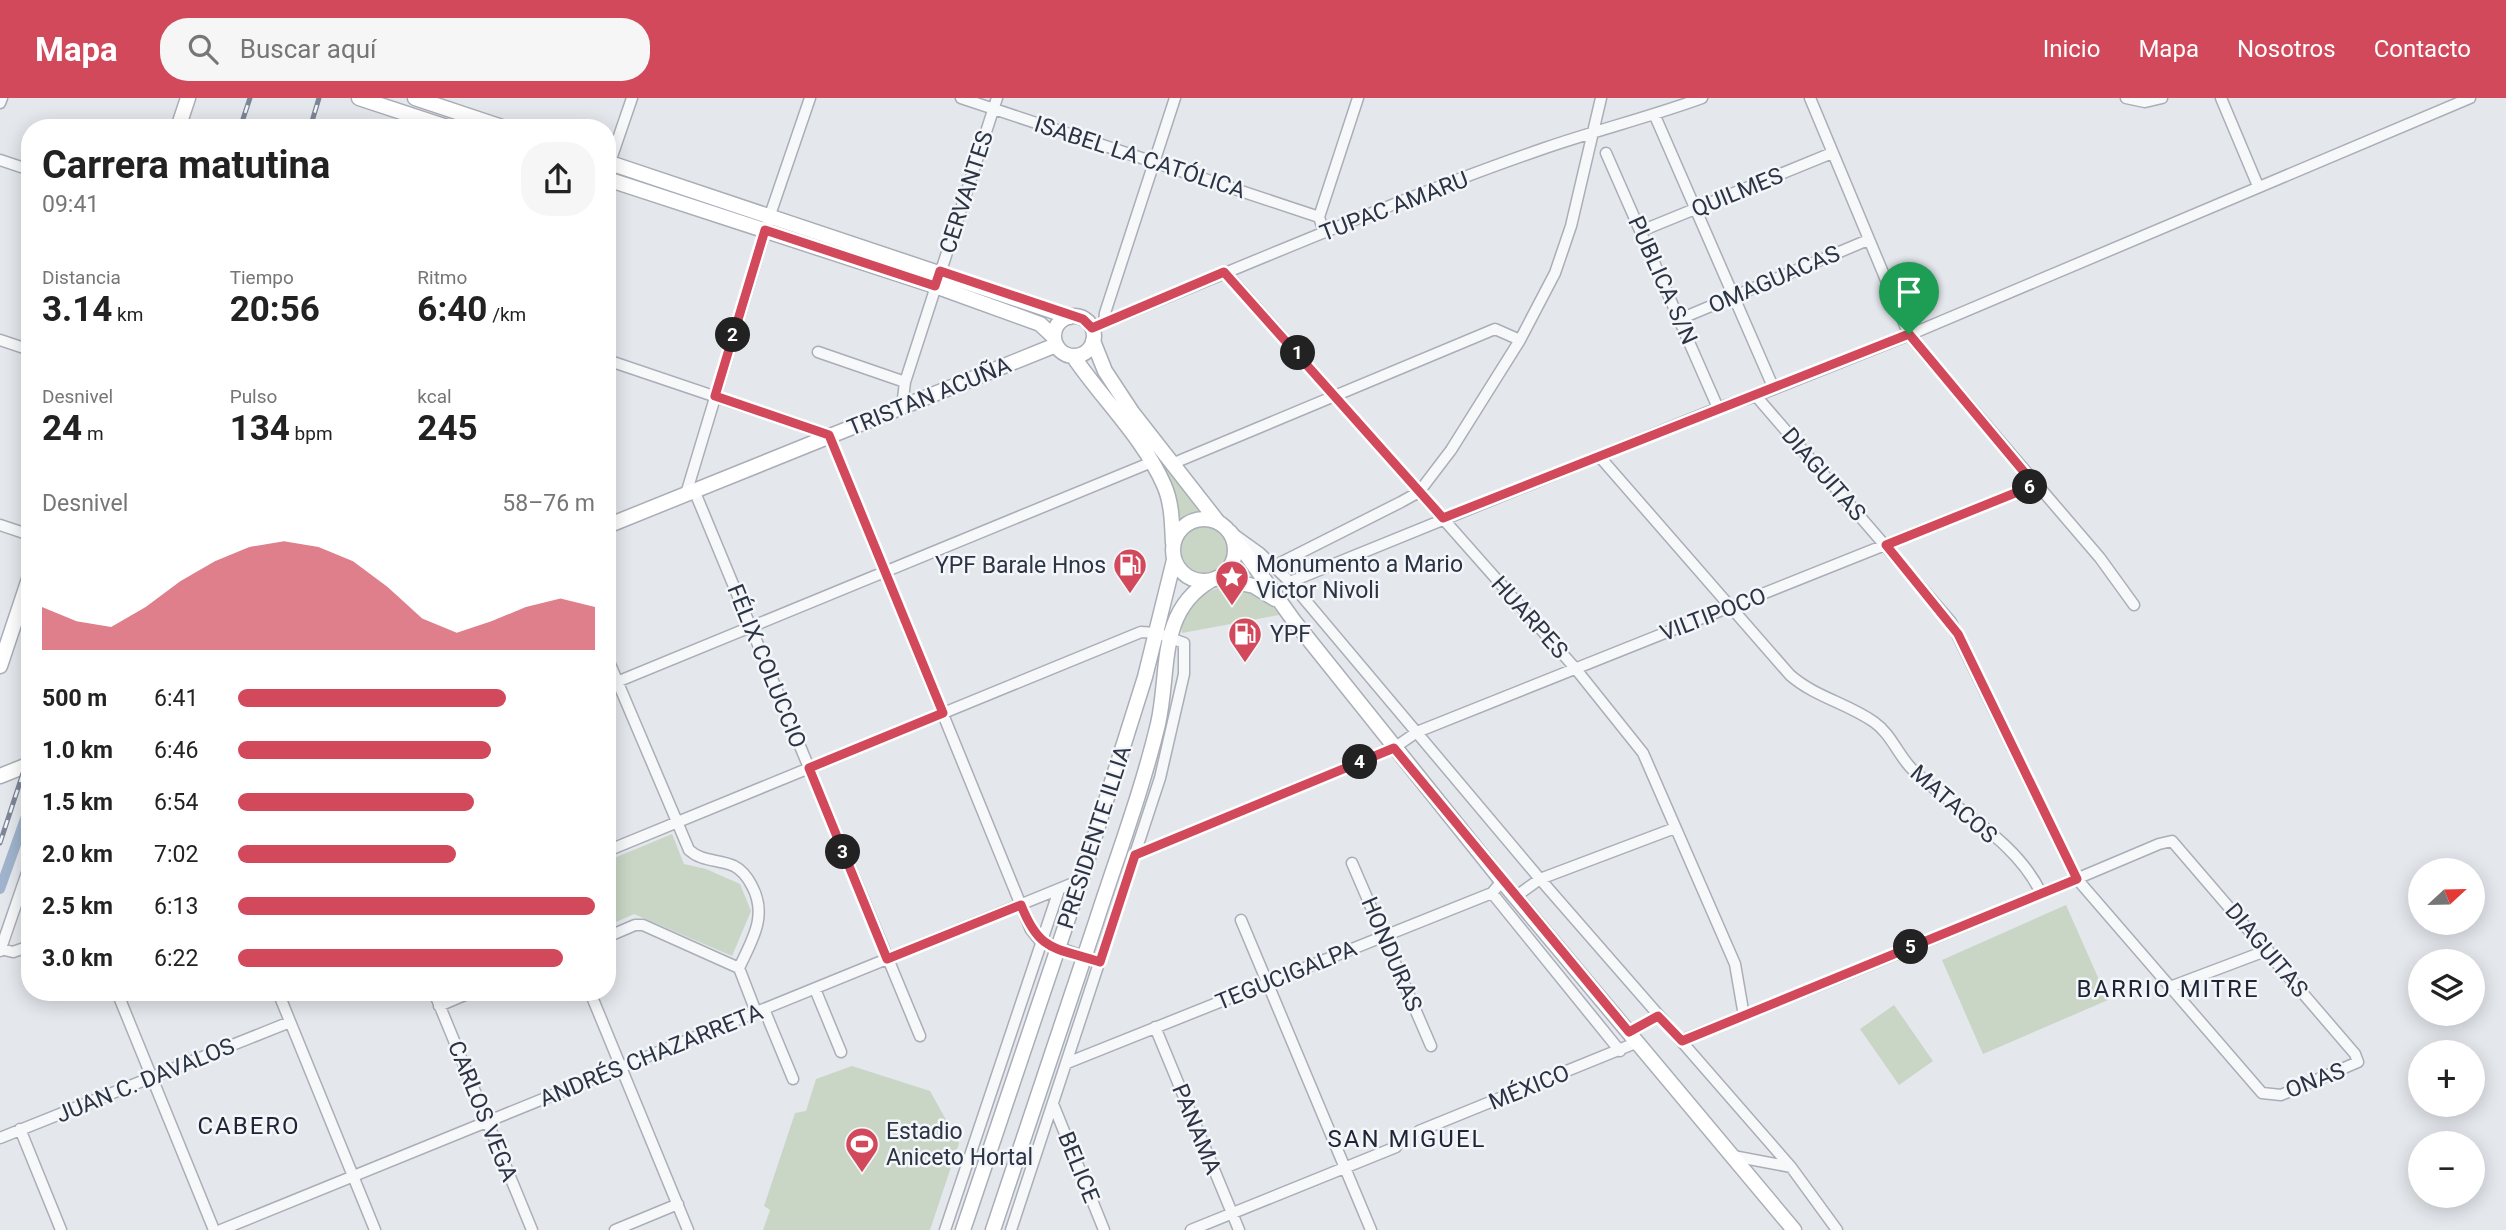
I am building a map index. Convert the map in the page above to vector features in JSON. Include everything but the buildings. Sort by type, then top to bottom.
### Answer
[{"type":"main road","points":[[181,119],[188,98]]},
{"type":"main road","points":[[359,98],[419,119]]},
{"type":"main road","points":[[415,98],[446,103],[484,119]]},
{"type":"main road","points":[[616,167],[770,215],[1070,317],[1083,319],[1096,331],[1105,371],[1132,412],[1225,528],[1497,887],[1515,897],[1794,1230]]},
{"type":"main road","points":[[616,182],[935,286],[1040,324],[1063,353],[1073,356],[1086,352],[1096,331]]},
{"type":"main road","points":[[1055,341],[1060,322],[1070,317]]},
{"type":"main road","name":"TRISTAN ACUÑA","points":[[616,522],[902,407],[1055,341]]},
{"type":"main road","points":[[1073,356],[1152,462],[1164,486],[1171,509],[1174,560],[1178,568],[1192,579],[1254,586],[1279,601]]},
{"type":"main road","points":[[1173,543],[1177,534],[1190,521],[1199,519],[1225,528],[1235,549],[1234,558],[1230,566],[1213,580]]},
{"type":"main road","name":"PRESIDENTE ILLIA","points":[[993,1230],[1157,728],[1163,635],[1174,560]]},
{"type":"main road","name":"PRESIDENTE ILLIA","points":[[963,1230],[1163,635],[1185,600],[1213,580]]},
{"type":"main road","points":[[0,666],[21,603]]},
{"type":"main road","points":[[0,776],[21,768]]},
{"type":"street","points":[[616,143],[632,98]]},
{"type":"street","points":[[690,492],[715,396],[765,230],[810,98]]},
{"type":"street","name":"ISABEL LA CATÓLICA","points":[[961,98],[995,104],[1154,162],[1319,217]]},
{"type":"street","points":[[1096,331],[1175,98]]},
{"type":"street","points":[[1324,232],[1319,217],[1358,98]]},
{"type":"street","points":[[1274,566],[1419,492],[1451,450],[1520,340],[1563,251],[1595,132],[1601,98]]},
{"type":"street","name":"TUPAC AMARU","points":[[1096,331],[1224,272],[1324,232],[1546,148],[1655,116],[1702,98]]},
{"type":"street","points":[[1810,98],[1909,334],[2100,558],[2134,605]]},
{"type":"street","points":[[2126,98],[2145,102],[2162,98]]},
{"type":"street","points":[[2221,98],[2258,186]]},
{"type":"street","points":[[1290,582],[1443,518],[1909,334],[2470,98]]},
{"type":"street","name":"CERVANTES","points":[[902,407],[905,382],[995,104]]},
{"type":"street","points":[[1655,116],[1774,389]]},
{"type":"street","name":"PUBLICA S/N","points":[[1606,153],[1718,408]]},
{"type":"street","name":"QUILMES","points":[[1641,231],[1832,153]]},
{"type":"street","points":[[0,160],[21,167]]},
{"type":"street","name":"OMAGUACAS","points":[[1680,319],[1868,240]]},
{"type":"street","name":"HUARPES","points":[[1224,272],[1575,668],[1643,752],[1735,964],[1744,1016]]},
{"type":"street","points":[[1174,463],[1495,329],[1520,340]]},
{"type":"street","points":[[0,340],[21,347]]},
{"type":"street","points":[[818,352],[905,382]]},
{"type":"street","points":[[616,362],[829,435],[1031,930],[1040,941],[1100,962]]},
{"type":"street","name":"DIAGUITAS","points":[[1756,396],[1886,545],[1958,634],[2077,879],[2262,1093],[2270,1096]]},
{"type":"street","name":"MATACOS","points":[[1599,456],[1805,688],[1875,723],[1912,769],[1973,817],[2031,873],[2041,893]]},
{"type":"street","points":[[616,682],[1152,462]]},
{"type":"street","name":"VILTIPOCO","points":[[1135,855],[1394,748],[1417,732],[2035,485]]},
{"type":"street","name":"FÉLIX COLUCCIO","points":[[690,492],[750,627],[920,1036]]},
{"type":"street","points":[[0,525],[21,533]]},
{"type":"street","points":[[1225,528],[1290,582],[1540,879],[1791,1167],[1837,1230]]},
{"type":"street","points":[[616,847],[1141,632],[1163,635],[1184,643],[1184,674],[1160,778],[1011,1230]]},
{"type":"street","points":[[616,693],[688,850],[696,856],[737,867],[748,878],[757,895],[760,923],[739,968]]},
{"type":"street","points":[[1515,897],[1540,879],[1675,828]]},
{"type":"street","name":"DIAGUITAS","points":[[2077,879],[2172,841],[2268,950],[2355,1054],[2358,1062]]},
{"type":"street","name":"HONDURAS","points":[[1352,863],[1431,1046]]},
{"type":"street","points":[[1682,1041],[2077,879]]},
{"type":"street","name":"ANDRÉS CHAZARRETA","points":[[221,1230],[1081,880]]},
{"type":"street","points":[[1497,887],[1620,1051]]},
{"type":"street","name":"TEGUCIGALPA","points":[[1067,1063],[1497,887]]},
{"type":"street","points":[[21,890],[0,950],[13,952],[21,949]]},
{"type":"street","points":[[945,1230],[1059,890]]},
{"type":"street","points":[[1241,920],[1371,1230]]},
{"type":"street","points":[[616,933],[635,925],[643,925],[739,968],[793,1079]]},
{"type":"street","points":[[2170,988],[2268,950]]},
{"type":"street","points":[[815,989],[841,1052]]},
{"type":"street","points":[[121,1001],[214,1230]]},
{"type":"street","points":[[282,1001],[375,1230]]},
{"type":"street","name":"CARLOS VEGA","points":[[437,1001],[532,1230]]},
{"type":"street","points":[[439,1006],[451,1001]]},
{"type":"street","points":[[594,1001],[688,1230]]},
{"type":"street","name":"MÉXICO","points":[[1419,1130],[1620,1051],[1658,1016]]},
{"type":"street","name":"JUAN C. DAVALOS","points":[[0,1138],[290,1022]]},
{"type":"street","name":"PANAMA","points":[[1155,1027],[1239,1230]]},
{"type":"street","name":"ONAS","points":[[2270,1096],[2293,1090],[2358,1062]]},
{"type":"street","name":"BELICE","points":[[1053,1104],[1104,1230]]},
{"type":"street","points":[[20,1129],[61,1230]]},
{"type":"street","points":[[1191,1230],[1396,1147]]},
{"type":"street","points":[[973,1151],[988,1156]]},
{"type":"street","points":[[1733,1156],[1791,1167]]},
{"type":"street","points":[[615,1230],[678,1204]]},
{"type":"green space","points":[[1156,453],[1202,511],[1178,520]]},
{"type":"green space","points":[[1205,525],[1222,532],[1229,549],[1222,566],[1205,573],[1188,566],[1181,549],[1188,532]]},
{"type":"green space","points":[[1218,588],[1253,593],[1267,602],[1279,615],[1182,633],[1183,618],[1191,605]]},
{"type":"green space","points":[[672,834],[684,864],[706,869],[740,884],[751,911],[732,956],[634,914],[616,922],[616,857]]},
{"type":"green space","points":[[2066,905],[2108,1000],[1983,1054],[1942,960]]},
{"type":"green space","points":[[1894,1005],[1933,1061],[1899,1085],[1860,1029]]},
{"type":"green space","name":"Estadio Aniceto Hortal","points":[[852,1066],[930,1091],[959,1143],[930,1230],[763,1230],[770,1210],[764,1206],[795,1113],[806,1111],[816,1079]]},
{"type":"waterway","points":[[0,889],[21,830]]},
{"type":"railway","points":[[243,119],[250,98]]},
{"type":"railway","points":[[313,119],[319,98]]},
{"type":"railway","points":[[0,843],[21,779]]},
{"type":"place","name":"YPF Barale Hnos","points":[[1130,595]]},
{"type":"place","name":"Monumento a Mario Victor Nivoli","points":[[1232,607]]},
{"type":"place","name":"YPF","points":[[1245,664]]},
{"type":"place","name":"Estadio Aniceto Hortal","points":[[862,1174]]},
{"type":"district","name":"BARRIO MITRE","points":[[2168,989]]},
{"type":"district","name":"CABERO","points":[[249,1126]]},
{"type":"district","name":"SAN MIGUEL","points":[[1407,1139]]},
{"type":"route","points":[[765,230],[935,286],[940,271],[1070,317],[1083,319],[1092,328],[1224,272],[1443,518],[1909,334],[2035,485],[1886,545],[1951,622],[1958,634],[2077,879],[1682,1041],[1658,1016],[1629,1032],[1394,748],[1135,855],[1100,962],[1040,941],[1031,930],[1021,905],[887,959],[809,768],[943,713],[829,435],[715,396],[765,230]]}]
